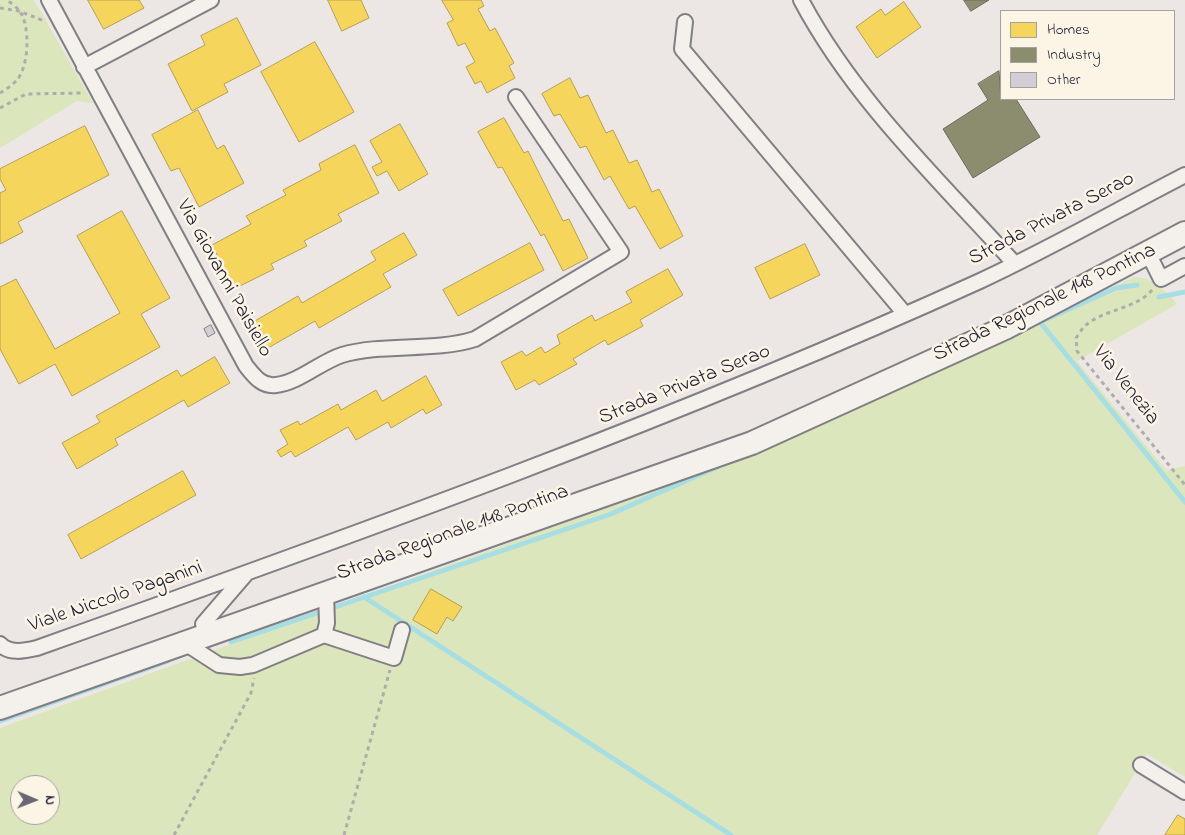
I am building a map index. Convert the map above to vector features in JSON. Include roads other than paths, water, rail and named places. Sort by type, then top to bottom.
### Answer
[{"type":"main road","name":"Strada Regionale 148 Pontina","points":[[0,708],[752,443],[1005,328],[1185,233]]},
{"type":"main road","name":"Strada Regionale 148 Pontina","points":[[0,692],[203,624],[904,373]]},
{"type":"street","name":"Via Giovanni Paisiello","points":[[49,0],[246,366],[256,379],[271,385],[288,381],[342,355],[465,342],[475,339],[621,252],[516,97]]},
{"type":"street","points":[[84,67],[211,0]]},
{"type":"street","points":[[801,0],[824,39],[866,98],[1014,263]]},
{"type":"street","points":[[685,22],[682,49],[905,314]]},
{"type":"street","name":"Strada Privata Serao","points":[[203,624],[246,573],[570,454],[797,362],[1014,263],[1185,175]]},
{"type":"street","points":[[1148,253],[1161,279],[1185,266]]},
{"type":"street","name":"Viale Niccolò Paganini","points":[[0,644],[14,650],[36,648],[246,573]]},
{"type":"street","name":"Strada Regionale 148 Pontina","points":[[326,594],[326,629]]},
{"type":"street","points":[[185,643],[219,665],[253,665],[326,629],[394,658],[402,630]]},
{"type":"street","points":[[1141,765],[1185,792]]},
{"type":"waterway","points":[[1040,322],[1116,288],[1137,285]]},
{"type":"waterway","points":[[1159,297],[1185,292]]},
{"type":"waterway","points":[[1040,322],[1185,502]]},
{"type":"waterway","points":[[231,642],[611,514],[717,467]]},
{"type":"waterway","points":[[364,597],[731,835]]},
{"type":"waterway","points":[[0,721],[168,661]]}]
